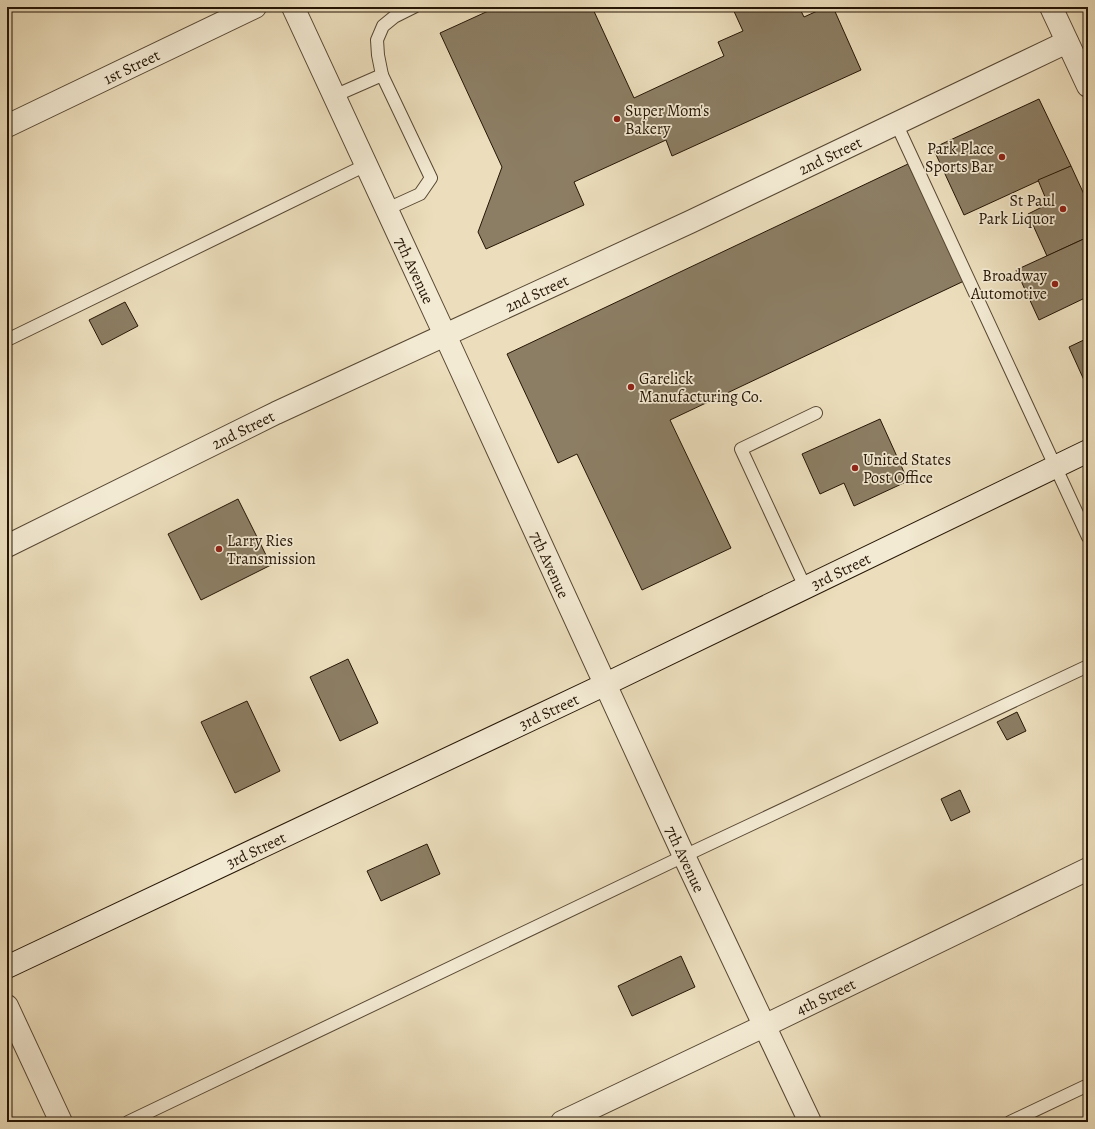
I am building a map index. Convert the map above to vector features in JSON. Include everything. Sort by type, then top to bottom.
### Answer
[{"type":"street","name":"1st Street","points":[[7,126],[255,7]]},
{"type":"street","name":"7th Avenue","points":[[293,7],[684,856],[810,1122]]},
{"type":"street","points":[[1052,7],[1088,86]]},
{"type":"street","name":"2nd Street","points":[[7,546],[276,414],[682,225],[1068,42]]},
{"type":"street","name":"3rd Street","points":[[7,967],[606,684],[1088,451]]},
{"type":"street","name":"4th Street","points":[[562,1122],[1088,869]]},
{"type":"street","points":[[7,1006],[61,1122]]},
{"type":"lane","points":[[387,209],[420,194],[431,178],[382,75],[378,54],[377,40],[384,26],[394,17],[414,7]]},
{"type":"lane","points":[[334,96],[382,75]]},
{"type":"lane","points":[[896,123],[1088,537]]},
{"type":"lane","points":[[7,340],[366,165]]},
{"type":"lane","points":[[805,588],[741,448],[816,413]]},
{"type":"lane","points":[[128,1122],[684,856],[1088,666]]},
{"type":"lane","points":[[1010,1122],[1088,1085]]},
{"type":"building","name":"Super Mom's Bakery","points":[[497,7],[592,7],[634,98],[724,56],[718,42],[743,31],[732,7],[799,7],[804,17],[826,7],[833,7],[861,70],[672,156],[666,140],[574,182],[584,205],[486,249],[478,232],[502,167],[440,33]]},
{"type":"building","name":"Park Place Sports Bar","points":[[1039,99],[1071,166],[964,215],[933,148]]},
{"type":"building","name":"Garelick Manufacturing Co.","points":[[908,164],[964,281],[670,420],[731,548],[642,590],[577,454],[558,463],[507,354]]},
{"type":"building","name":"St Paul Park Liquor","points":[[1071,166],[1088,203],[1088,237],[1047,256],[1028,214],[1048,204],[1038,180]]},
{"type":"building","name":"Broadway Automotive","points":[[1088,237],[1088,299],[1087,297],[1039,320],[1016,270]]},
{"type":"building","points":[[125,302],[138,326],[102,345],[89,320]]},
{"type":"building","points":[[1088,338],[1088,389],[1069,347]]},
{"type":"building","name":"United States Post Office","points":[[880,419],[908,481],[854,506],[844,483],[820,494],[802,454]]},
{"type":"building","name":"Larry Ries Transmission","points":[[238,499],[271,565],[201,600],[168,534]]},
{"type":"building","points":[[348,659],[378,723],[340,741],[310,677]]},
{"type":"building","points":[[247,701],[280,771],[235,793],[201,722]]},
{"type":"building","points":[[1017,712],[1026,731],[1007,740],[997,722]]},
{"type":"building","points":[[960,790],[970,812],[951,821],[941,799]]},
{"type":"building","points":[[427,844],[440,874],[381,901],[367,871]]},
{"type":"building","points":[[681,956],[695,987],[632,1016],[618,986]]},
{"type":"place","name":"Super Mom's Bakery","points":[[617,119]]},
{"type":"place","name":"Park Place Sports Bar","points":[[1002,157]]},
{"type":"place","name":"St Paul Park Liquor","points":[[1063,209]]},
{"type":"place","name":"Broadway Automotive","points":[[1055,284]]},
{"type":"place","name":"Garelick Manufacturing Co.","points":[[631,387]]},
{"type":"place","name":"United States Post Office","points":[[855,468]]},
{"type":"place","name":"Larry Ries Transmission","points":[[219,549]]}]
